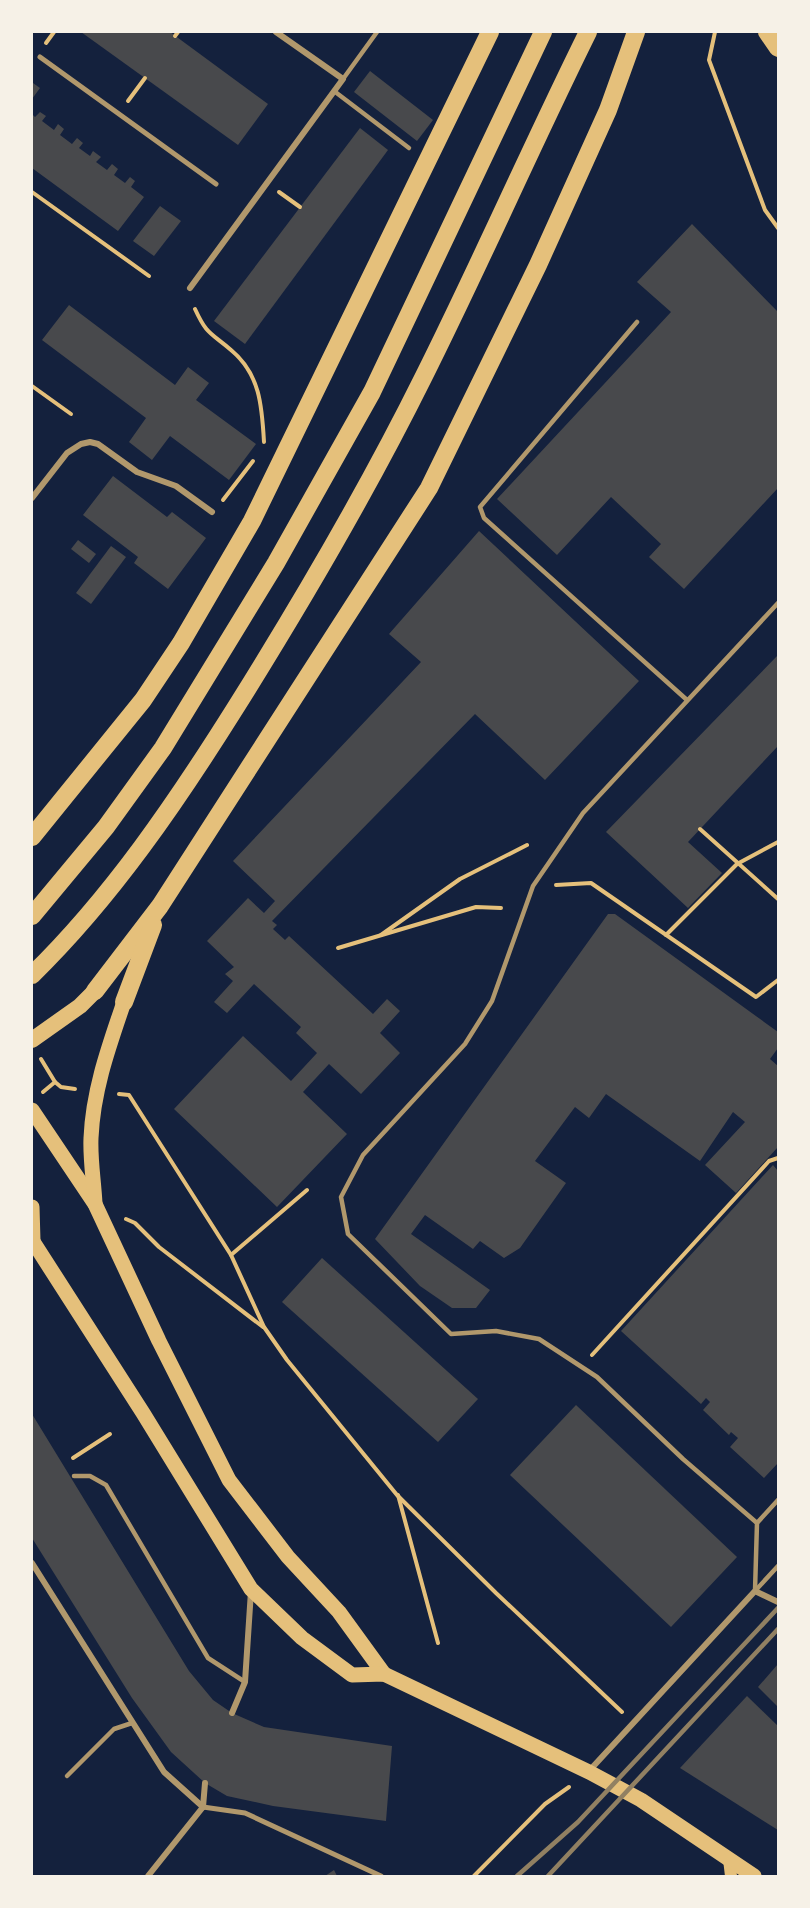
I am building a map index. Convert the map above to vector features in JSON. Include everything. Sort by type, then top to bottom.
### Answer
[{"type":"highway","points":[[32,837],[142,700],[181,643],[252,521],[490,32]]},
{"type":"highway","points":[[32,916],[106,827],[163,748],[276,563],[351,430],[411,312],[543,32]]},
{"type":"highway","points":[[32,975],[93,909],[191,779],[257,674],[387,449],[464,295],[588,32]]},
{"type":"highway","points":[[34,1047],[95,991],[160,906],[429,488],[538,265],[608,110],[636,32]]},
{"type":"highway","points":[[767,32],[778,48]]},
{"type":"highway","points":[[124,1002],[160,906]]},
{"type":"main road","points":[[95,1204],[91,1139],[97,1093],[102,1068],[124,1002]]},
{"type":"main road","points":[[32,1110],[95,1204],[149,1321],[230,1480],[288,1557],[339,1612],[384,1674]]},
{"type":"main road","points":[[32,1207],[32,1240],[251,1589],[302,1638],[352,1675],[384,1674],[589,1772],[641,1800],[754,1876]]},
{"type":"main road","points":[[729,1859],[731,1876]]},
{"type":"street","points":[[190,288],[343,79],[276,32]]},
{"type":"street","points":[[39,57],[216,184]]},
{"type":"street","points":[[32,498],[67,453],[81,444],[90,442],[98,444],[137,472],[176,486],[212,512]]},
{"type":"street","points":[[32,1563],[164,1772],[203,1807],[245,1814],[381,1876]]},
{"type":"street","points":[[232,1713],[245,1682],[251,1589]]},
{"type":"street","points":[[589,1772],[755,1591],[778,1602]]},
{"type":"street","points":[[148,1876],[203,1807],[205,1783]]},
{"type":"lane","points":[[343,79],[377,32]]},
{"type":"lane","points":[[334,91],[409,148]]},
{"type":"lane","points":[[637,322],[480,507],[484,518],[687,700]]},
{"type":"lane","points":[[757,1523],[683,1459],[597,1377],[539,1339],[496,1332],[452,1334],[348,1234],[341,1197],[363,1155],[465,1044],[492,1000],[512,952],[533,886],[583,813],[778,603]]},
{"type":"lane","points":[[74,1476],[90,1476],[106,1485],[208,1658],[245,1682]]},
{"type":"lane","points":[[755,1591],[757,1523],[778,1500]]},
{"type":"lane","points":[[755,1591],[778,1566]]},
{"type":"lane","points":[[67,1776],[114,1729],[132,1723]]},
{"type":"path","points":[[715,32],[709,60],[765,210],[778,228]]},
{"type":"path","points":[[119,113],[145,78]]},
{"type":"path","points":[[32,192],[149,276]]},
{"type":"path","points":[[279,192],[300,207]]},
{"type":"path","points":[[195,309],[205,330],[232,351],[252,372],[262,402],[264,447]]},
{"type":"path","points":[[32,386],[71,414]]},
{"type":"path","points":[[212,512],[257,456]]},
{"type":"path","points":[[700,829],[778,899]]},
{"type":"path","points":[[666,935],[737,864],[778,842]]},
{"type":"path","points":[[381,934],[460,879],[527,846]]},
{"type":"path","points":[[556,885],[591,883],[756,997],[778,980]]},
{"type":"path","points":[[338,948],[476,907],[501,908]]},
{"type":"path","points":[[34,1047],[55,1082],[61,1087],[75,1089]]},
{"type":"path","points":[[41,1093],[55,1082]]},
{"type":"path","points":[[115,1094],[129,1095],[231,1255],[264,1327],[398,1495],[496,1593],[634,1722]]},
{"type":"path","points":[[581,1367],[769,1161],[778,1158]]},
{"type":"path","points":[[231,1255],[307,1190]]},
{"type":"path","points":[[95,1204],[135,1223],[168,1254],[264,1327]]},
{"type":"path","points":[[66,1463],[110,1434]]},
{"type":"path","points":[[398,1495],[438,1643]]},
{"type":"path","points":[[474,1876],[545,1804],[589,1772]]},
{"type":"building","points":[[81,32],[170,32],[268,104],[238,145]]},
{"type":"building","points":[[370,71],[433,120],[417,141],[354,92]]},
{"type":"building","points":[[33,83],[40,88],[32,99],[32,86]]},
{"type":"building","points":[[40,112],[46,116],[42,121],[54,130],[58,124],[64,129],[60,135],[72,144],[77,138],[83,143],[79,148],[90,156],[93,151],[101,157],[96,162],[107,170],[112,164],[118,169],[114,175],[125,183],[130,177],[135,181],[131,187],[144,197],[118,231],[32,168],[32,114],[35,117]]},
{"type":"building","points":[[360,128],[388,150],[245,344],[214,321]]},
{"type":"building","points":[[160,206],[181,221],[154,256],[133,241]]},
{"type":"building","points":[[692,224],[778,312],[778,488],[684,589],[649,557],[661,544],[611,497],[557,555],[497,499],[671,312],[637,282]]},
{"type":"building","points":[[69,305],[175,385],[188,367],[209,383],[196,400],[256,444],[229,480],[170,436],[152,460],[129,442],[146,418],[42,340]]},
{"type":"building","points":[[113,476],[167,517],[172,512],[206,538],[168,589],[134,563],[138,557],[83,515]]},
{"type":"building","points":[[479,531],[639,681],[545,780],[475,714],[272,921],[277,925],[273,929],[285,940],[289,936],[373,1014],[387,999],[400,1011],[380,1033],[400,1053],[361,1094],[329,1064],[303,1092],[347,1134],[277,1207],[174,1109],[243,1036],[291,1081],[317,1053],[296,1033],[301,1027],[254,984],[227,1013],[214,1002],[233,981],[225,974],[234,967],[207,941],[248,898],[264,913],[275,901],[233,861],[421,662],[389,634]]},
{"type":"building","points":[[78,540],[96,554],[89,563],[71,549]]},
{"type":"building","points":[[111,546],[126,557],[91,604],[76,593]]},
{"type":"building","points":[[778,655],[778,746],[688,842],[722,873],[688,908],[606,832]]},
{"type":"building","points":[[608,914],[615,914],[778,1032],[778,1048],[770,1059],[778,1066],[778,1147],[736,1193],[705,1165],[745,1122],[733,1112],[700,1161],[606,1094],[589,1118],[575,1107],[535,1161],[566,1183],[520,1248],[504,1258],[480,1241],[473,1249],[425,1215],[411,1234],[490,1290],[476,1308],[452,1308],[420,1286],[375,1239]]},
{"type":"building","points":[[773,1165],[778,1171],[778,1463],[764,1478],[730,1447],[738,1438],[731,1432],[729,1435],[703,1410],[710,1402],[706,1398],[701,1404],[621,1331]]},
{"type":"building","points":[[322,1258],[478,1399],[438,1442],[282,1302]]},
{"type":"building","points":[[576,1405],[737,1557],[671,1627],[510,1475]]},
{"type":"building","points":[[32,1414],[189,1671],[213,1700],[232,1713],[264,1727],[392,1746],[386,1821],[273,1806],[227,1796],[205,1783],[171,1752],[132,1698],[32,1538]]},
{"type":"building","points":[[778,1664],[778,1707],[758,1687]]},
{"type":"building","points":[[747,1696],[778,1726],[778,1830],[680,1768]]},
{"type":"building","points":[[334,1870],[337,1876],[325,1876]]},
{"type":"railway","points":[[517,1876],[578,1822],[778,1608]]},
{"type":"railway","points":[[548,1876],[778,1629]]}]
